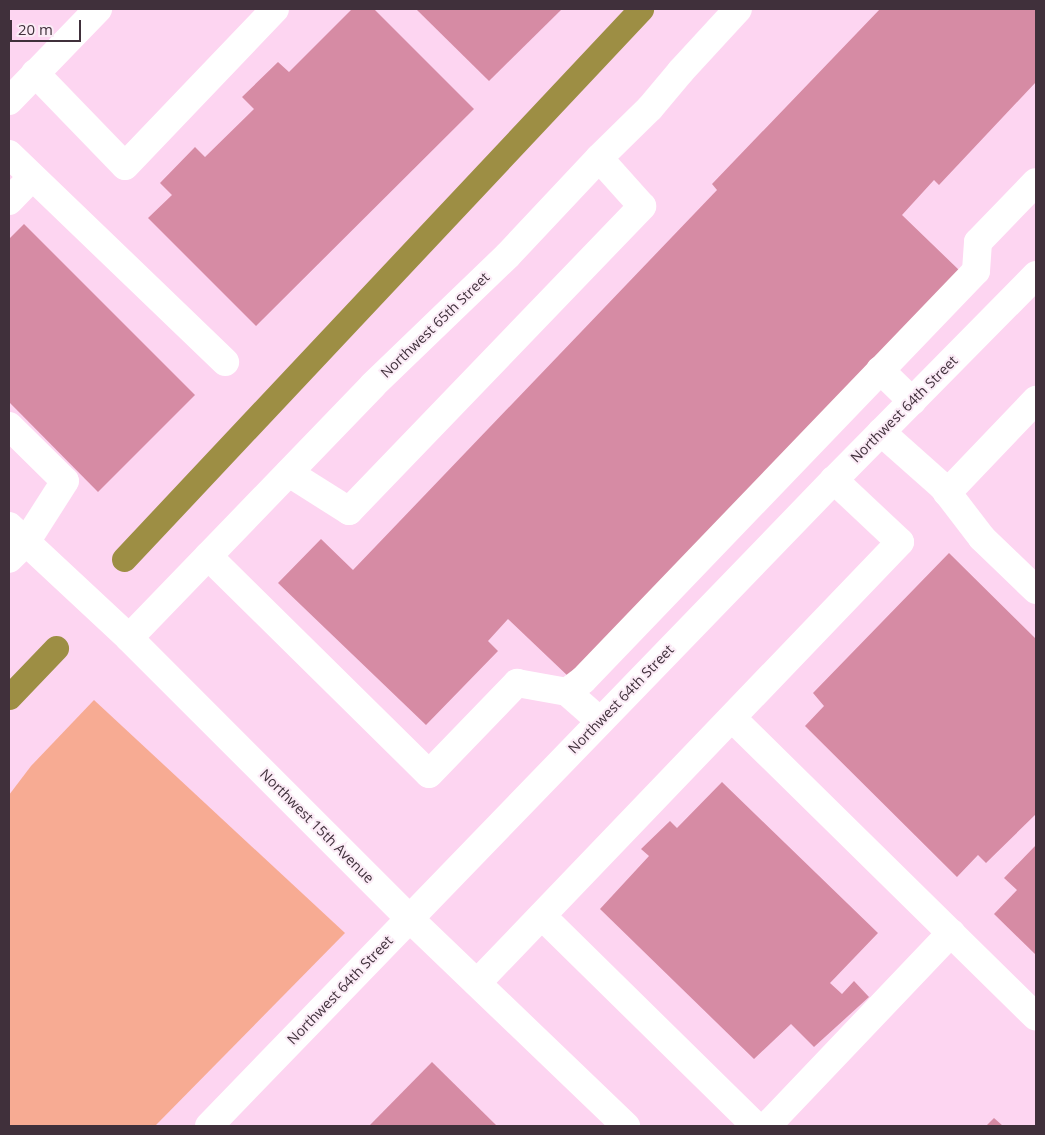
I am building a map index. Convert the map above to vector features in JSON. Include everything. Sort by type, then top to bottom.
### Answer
[{"type":"street","points":[[9,101],[98,9]]},
{"type":"street","points":[[35,73],[125,166],[275,9]]},
{"type":"street","name":"Northwest 65th Street","points":[[129,638],[426,332],[508,255],[599,158],[650,108],[681,70],[738,9]]},
{"type":"street","points":[[9,154],[224,362]]},
{"type":"street","points":[[289,473],[348,510],[642,206],[599,158]]},
{"type":"street","points":[[9,202],[32,178]]},
{"type":"street","points":[[567,692],[583,680],[976,271],[978,242],[1036,182]]},
{"type":"street","name":"Northwest 64th Street","points":[[209,1126],[834,480],[1036,275]]},
{"type":"street","points":[[880,370],[912,401]]},
{"type":"street","points":[[948,493],[1036,400]]},
{"type":"street","points":[[9,426],[65,481],[14,542]]},
{"type":"street","points":[[881,432],[948,493],[982,538],[1036,590]]},
{"type":"street","points":[[477,983],[900,542],[834,480]]},
{"type":"street","name":"Northwest 15th Avenue","points":[[14,542],[129,638],[409,918],[626,1126]]},
{"type":"street","points":[[208,556],[429,774],[517,683],[567,692],[600,722]]},
{"type":"street","points":[[732,718],[1036,1017]]},
{"type":"street","points":[[542,916],[756,1126]]},
{"type":"street","points":[[767,1126],[951,933]]},
{"type":"shaded area","points":[[94,700],[345,933],[155,1126],[9,1126],[9,795],[31,766]]},
{"type":"building","points":[[352,9],[374,9],[474,109],[256,326],[148,218],[172,195],[160,183],[195,147],[205,157],[254,109],[242,97],[278,62],[289,72]]},
{"type":"building","points":[[416,9],[562,9],[489,81]]},
{"type":"building","points":[[880,9],[1036,9],[1036,82],[939,185],[934,180],[902,215],[960,271],[570,678],[508,619],[488,641],[498,651],[426,725],[278,583],[321,539],[353,570],[717,190],[712,184]]},
{"type":"building","points":[[24,224],[195,395],[98,492],[9,402],[9,239]]},
{"type":"building","points":[[949,553],[1036,639],[1036,814],[986,863],[978,855],[957,877],[805,726],[824,706],[813,693]]},
{"type":"building","points":[[722,782],[878,933],[830,983],[842,994],[854,981],[869,997],[814,1047],[791,1024],[754,1059],[600,909],[649,856],[641,849],[670,821],[677,828]]},
{"type":"building","points":[[1036,845],[1036,955],[994,914],[1017,890],[1004,878]]},
{"type":"building","points":[[432,1062],[497,1126],[369,1126]]},
{"type":"building","points":[[994,1118],[1003,1126],[986,1126]]},
{"type":"waterway","points":[[124,559],[641,9]]},
{"type":"waterway","points":[[9,697],[56,648]]}]
